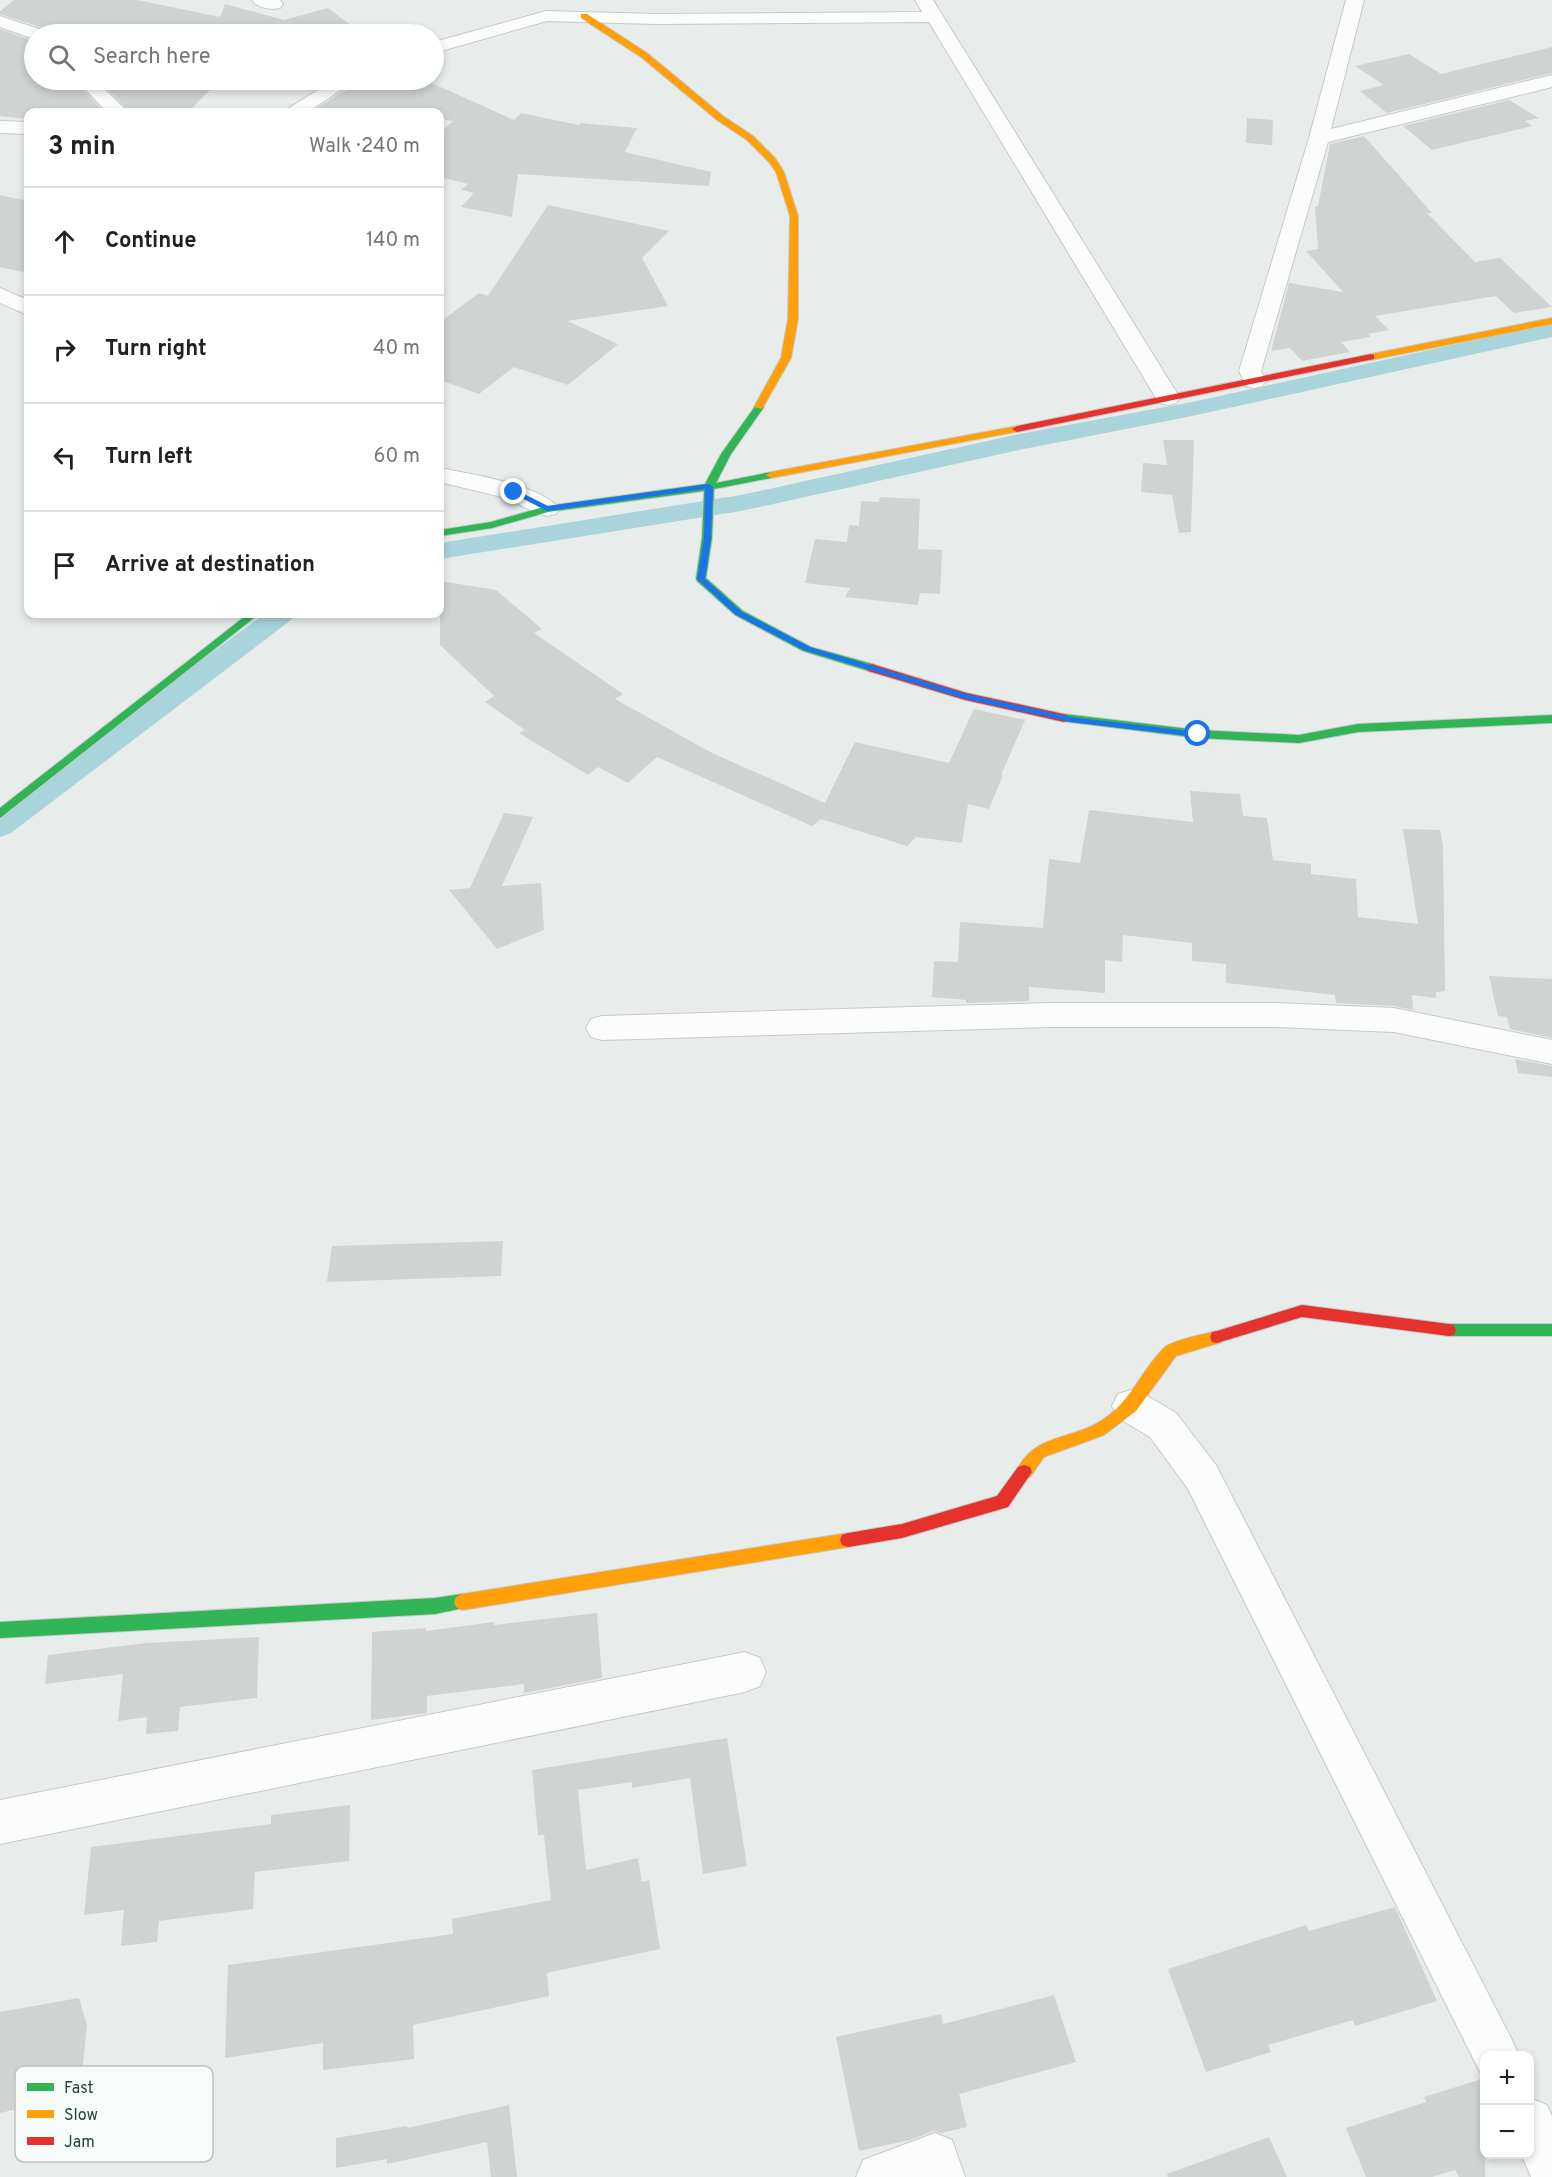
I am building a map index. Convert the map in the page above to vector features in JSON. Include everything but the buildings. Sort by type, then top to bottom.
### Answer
[{"type":"street","points":[[1254,381],[1250,371],[1319,138],[1355,0]]},
{"type":"street","points":[[444,45],[546,16],[656,19],[928,8],[1168,398]]},
{"type":"street","points":[[584,16],[644,55],[720,118],[750,138],[771,160],[786,187],[794,216],[793,319],[786,358],[765,398],[726,454],[709,487],[701,579],[739,613],[807,649],[965,696],[1071,719],[1198,734],[1299,740],[1358,728],[1552,719]]},
{"type":"street","points":[[0,21],[24,30]]},
{"type":"street","points":[[1319,138],[1552,81]]},
{"type":"street","points":[[95,90],[114,108]]},
{"type":"street","points":[[302,108],[328,90]]},
{"type":"street","points":[[0,127],[24,128]]},
{"type":"street","points":[[0,295],[24,306]]},
{"type":"street","points":[[444,532],[492,525],[547,509],[709,487],[1552,321]]},
{"type":"street","points":[[444,476],[514,492],[547,509]]},
{"type":"street","points":[[0,814],[249,618]]},
{"type":"street","points":[[602,1028],[1049,1014],[1276,1015],[1394,1020],[1552,1052]]},
{"type":"street","points":[[0,1630],[435,1606],[902,1531],[1002,1502],[1039,1452],[1099,1430],[1131,1406],[1171,1351],[1302,1311],[1452,1330],[1552,1330]]},
{"type":"street","points":[[1131,1406],[1163,1425],[1202,1478],[1494,2051]]},
{"type":"street","points":[[0,1822],[745,1672]]},
{"type":"street","points":[[1534,2130],[1552,2168]]},
{"type":"street","points":[[880,2177],[935,2157],[940,2177]]},
{"type":"waterway","points":[[444,550],[741,503],[1019,442],[1192,409],[1552,330]]},
{"type":"waterway","points":[[0,826],[276,618]]},
{"type":"traffic: fast","points":[[759,407],[726,454],[709,487],[707,538],[701,579],[739,613],[807,649],[872,668]]},
{"type":"traffic: fast","points":[[444,532],[492,525],[547,509],[709,487],[771,475]]},
{"type":"traffic: fast","points":[[0,814],[249,618]]},
{"type":"traffic: fast","points":[[1064,718],[1198,734],[1299,739],[1358,728],[1552,719]]},
{"type":"traffic: fast","points":[[1449,1330],[1552,1330]]},
{"type":"traffic: fast","points":[[0,1630],[435,1606],[462,1602]]},
{"type":"traffic: slow","points":[[584,16],[644,55],[720,118],[750,138],[772,160],[780,172],[794,216],[793,319],[786,358],[759,407]]},
{"type":"traffic: slow","points":[[1371,357],[1552,321]]},
{"type":"traffic: slow","points":[[771,475],[1017,429]]},
{"type":"traffic: slow","points":[[1024,1472],[1039,1452],[1099,1430],[1131,1406],[1171,1351],[1217,1337]]},
{"type":"traffic: slow","points":[[462,1602],[848,1540]]},
{"type":"traffic: jam","points":[[1017,429],[1371,357]]},
{"type":"traffic: jam","points":[[872,668],[965,696],[1064,718]]},
{"type":"traffic: jam","points":[[1217,1337],[1302,1311],[1449,1330]]},
{"type":"traffic: jam","points":[[848,1540],[902,1531],[1002,1502],[1024,1472]]},
{"type":"route","points":[[514,492],[547,509],[709,487],[707,538],[701,579],[739,613],[807,649],[965,696],[1071,719],[1198,734]]}]
